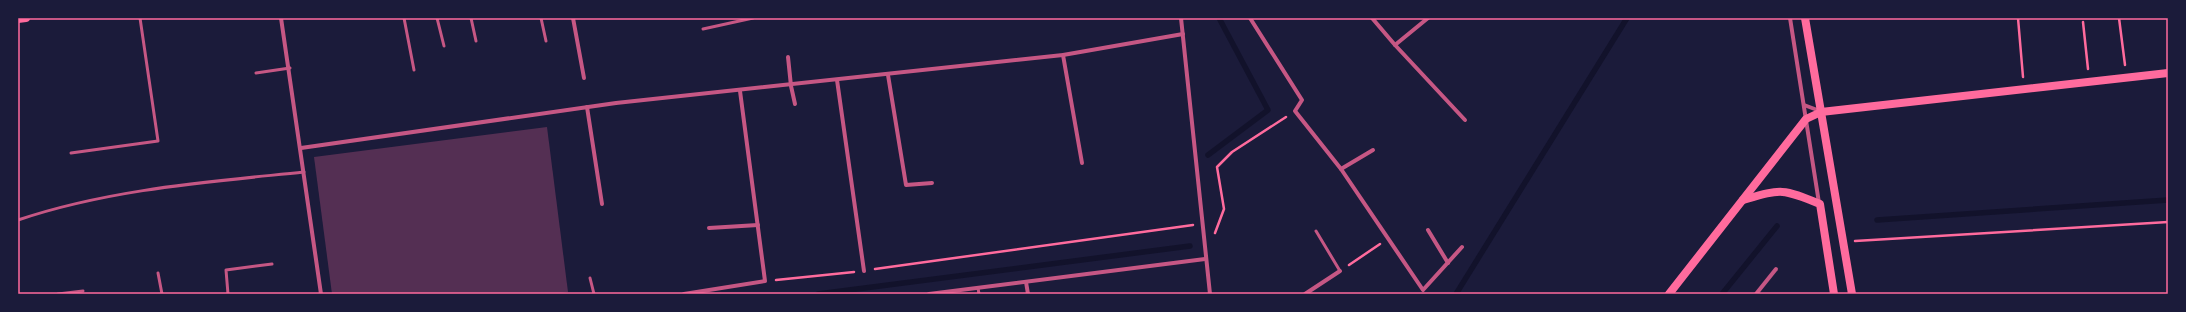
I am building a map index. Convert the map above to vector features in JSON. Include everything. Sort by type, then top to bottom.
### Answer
[{"type":"main road","points":[[18,19],[26,18]]},
{"type":"main road","points":[[1805,18],[1852,294]]},
{"type":"main road","points":[[1669,294],[1806,119],[1821,112],[2168,73]]},
{"type":"main road","points":[[1743,200],[1776,190],[1792,192],[1820,204],[1834,294]]},
{"type":"street","points":[[281,18],[290,68],[321,294]]},
{"type":"street","points":[[573,18],[584,78]]},
{"type":"street","points":[[1181,18],[1201,224],[1210,294]]},
{"type":"street","points":[[1250,18],[1302,100],[1294,111],[1341,168],[1423,290],[1462,247]]},
{"type":"street","points":[[1372,18],[1394,45],[1465,120]]},
{"type":"street","points":[[1394,45],[1428,18]]},
{"type":"street","points":[[1790,18],[1820,204]]},
{"type":"street","points":[[301,148],[587,107],[791,86],[1063,55],[1183,34]]},
{"type":"street","points":[[1063,55],[1082,163]]},
{"type":"street","points":[[788,57],[791,86],[795,104]]},
{"type":"street","points":[[888,74],[906,185],[932,183]]},
{"type":"street","points":[[837,80],[864,271]]},
{"type":"street","points":[[684,294],[765,281],[740,91]]},
{"type":"street","points":[[1804,105],[1821,112]]},
{"type":"street","points":[[587,107],[602,204]]},
{"type":"street","points":[[1341,168],[1374,150]]},
{"type":"street","points":[[709,228],[758,225]]},
{"type":"street","points":[[1428,230],[1448,263]]},
{"type":"street","points":[[929,294],[1205,259]]},
{"type":"street","points":[[1756,294],[1776,269]]},
{"type":"street","points":[[1305,294],[1340,271]]},
{"type":"street","points":[[1026,282],[1028,294]]},
{"type":"lane","points":[[71,153],[158,141],[140,18]]},
{"type":"lane","points":[[404,18],[414,70]]},
{"type":"lane","points":[[437,18],[444,46]]},
{"type":"lane","points":[[471,18],[476,40]]},
{"type":"lane","points":[[541,18],[546,41]]},
{"type":"lane","points":[[703,29],[753,18]]},
{"type":"lane","points":[[256,73],[290,68]]},
{"type":"lane","points":[[18,220],[45,211],[174,186],[304,172]]},
{"type":"lane","points":[[1316,231],[1340,271]]},
{"type":"lane","points":[[228,294],[226,270],[272,264]]},
{"type":"lane","points":[[158,273],[162,294]]},
{"type":"lane","points":[[590,278],[594,294]]},
{"type":"lane","points":[[978,288],[979,294]]},
{"type":"lane","points":[[58,294],[83,291]]},
{"type":"path","points":[[2018,18],[2024,90]]},
{"type":"path","points":[[2119,18],[2127,78]]},
{"type":"path","points":[[2083,22],[2090,82]]},
{"type":"path","points":[[1213,238],[1224,209],[1217,168],[1232,152],[1294,111]]},
{"type":"path","points":[[1842,241],[2168,222]]},
{"type":"path","points":[[765,281],[864,271],[1201,224]]},
{"type":"path","points":[[1340,271],[1388,239]]},
{"type":"building","points":[[547,127],[568,292],[555,294],[332,294],[314,157]]},
{"type":"waterway","points":[[1208,155],[1268,110],[1219,18]]},
{"type":"waterway","points":[[1456,294],[1627,18]]},
{"type":"waterway","points":[[1877,220],[2168,200]]},
{"type":"waterway","points":[[1722,294],[1777,226]]},
{"type":"waterway","points":[[818,294],[1190,246]]}]
